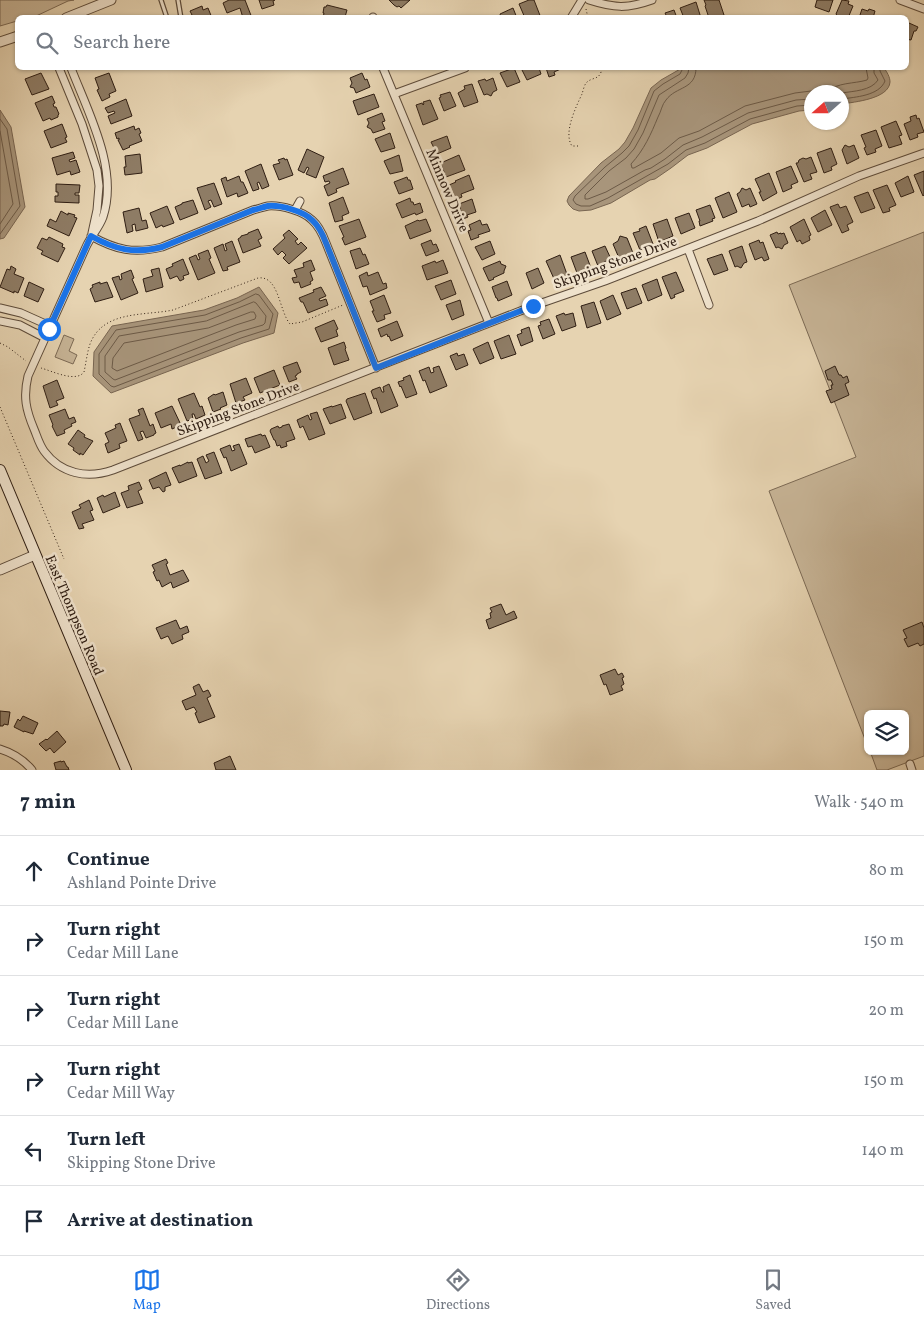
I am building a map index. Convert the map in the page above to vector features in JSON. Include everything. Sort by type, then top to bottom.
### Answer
[{"type":"main road","name":"East Thompson Road","points":[[0,470],[126,770]]},
{"type":"street","points":[[74,15],[111,0]]},
{"type":"street","points":[[574,15],[582,0]]},
{"type":"street","points":[[589,0],[623,7],[652,0]]},
{"type":"street","points":[[900,0],[924,9]]},
{"type":"street","points":[[0,42],[15,37]]},
{"type":"street","points":[[33,364],[91,236],[97,210],[99,186],[97,170],[82,124],[60,70]]},
{"type":"street","points":[[72,70],[103,153],[107,174],[108,191],[104,214],[100,225],[91,236]]},
{"type":"street","name":"Minnow Drive","points":[[384,70],[490,323]]},
{"type":"street","points":[[394,94],[459,70]]},
{"type":"street","points":[[67,88],[77,84]]},
{"type":"street","name":"Skipping Stone Drive","points":[[33,364],[25,389],[25,402],[43,450],[61,467],[73,472],[88,475],[101,474],[533,306],[688,249],[758,221],[859,176],[924,153]]},
{"type":"street","points":[[295,210],[300,201]]},
{"type":"street","points":[[91,236],[105,244],[123,250],[150,250],[267,206],[278,206],[295,210],[312,219],[320,230],[376,368]]},
{"type":"street","points":[[688,249],[709,305]]},
{"type":"street","points":[[0,308],[13,310],[50,326]]},
{"type":"street","points":[[10,322],[13,310]]},
{"type":"street","points":[[0,321],[20,325],[45,338]]},
{"type":"street","points":[[0,570],[35,555]]},
{"type":"street","points":[[0,749],[16,755],[32,770]]},
{"type":"lane","points":[[160,0],[166,15]]},
{"type":"lane","points":[[178,0],[180,15]]},
{"type":"path","points":[[578,146],[572,146],[569,138],[572,117],[586,83],[600,74],[601,70]]},
{"type":"path","points":[[0,343],[40,368],[68,376],[79,376],[84,372],[90,344],[97,332],[115,318],[173,310],[258,278],[267,278],[273,284],[284,315],[290,324],[302,322],[350,302]]},
{"type":"path","points":[[0,407],[64,559]]},
{"type":"shaded area","points":[[0,0],[74,0],[38,15],[15,15],[15,22],[0,26]]},
{"type":"shaded area","points":[[924,232],[924,756],[887,770],[877,770],[871,755],[909,755],[909,710],[864,710],[864,737],[769,491],[856,457],[789,285]]},
{"type":"shaded area","points":[[64,335],[74,339],[69,351],[77,355],[73,364],[55,357]]},
{"type":"water","points":[[678,70],[885,70],[890,82],[888,88],[878,96],[849,103],[849,85],[804,85],[804,111],[752,124],[707,148],[688,155],[655,179],[650,180],[611,203],[591,210],[579,211],[573,209],[567,201],[569,196],[601,163],[625,142],[651,88]]},
{"type":"water","points":[[0,110],[11,127],[25,207],[4,238],[0,239]]},
{"type":"water","points":[[259,287],[278,313],[274,333],[111,393],[93,376],[94,352],[112,326],[204,310],[237,298]]},
{"type":"building","points":[[229,0],[245,0],[251,15],[242,15],[240,8],[227,13],[223,3]]},
{"type":"building","points":[[259,0],[275,0],[273,1],[274,5],[262,9]]},
{"type":"building","points":[[389,0],[410,0],[401,8]]},
{"type":"building","points":[[534,0],[540,15],[524,15],[519,4]]},
{"type":"building","points":[[704,0],[719,0],[724,15],[708,15]]},
{"type":"building","points":[[817,0],[833,0],[829,12],[815,7]]},
{"type":"building","points":[[842,0],[849,1],[848,4],[853,6],[849,15],[836,14]]},
{"type":"building","points":[[696,2],[700,15],[683,15],[680,8]]},
{"type":"building","points":[[327,5],[347,10],[346,15],[324,15],[324,7]]},
{"type":"building","points":[[202,6],[203,10],[208,8],[211,15],[192,15],[190,11]]},
{"type":"building","points":[[513,8],[516,15],[500,15]]},
{"type":"building","points":[[862,9],[875,11],[874,15],[860,15]]},
{"type":"building","points":[[674,10],[676,15],[666,15],[665,13]]},
{"type":"building","points":[[909,23],[918,27],[914,31],[911,40],[909,40]]},
{"type":"building","points":[[515,70],[520,82],[507,87],[500,73]]},
{"type":"building","points":[[522,70],[540,70],[541,74],[527,80]]},
{"type":"building","points":[[547,70],[558,70],[554,72],[555,75],[549,77]]},
{"type":"building","points":[[41,73],[49,89],[32,95],[25,79]]},
{"type":"building","points":[[109,73],[116,91],[109,94],[110,97],[102,101],[97,90],[99,89],[95,78]]},
{"type":"building","points":[[362,73],[370,87],[356,93],[354,88],[350,87],[352,83],[350,78]]},
{"type":"building","points":[[493,78],[497,90],[491,96],[484,95],[478,81],[485,79],[486,81]]},
{"type":"building","points":[[472,84],[478,102],[464,107],[458,93],[465,89],[464,86]]},
{"type":"building","points":[[450,92],[456,106],[444,111],[439,98],[441,97],[440,95]]},
{"type":"building","points":[[374,94],[379,107],[358,115],[353,101]]},
{"type":"building","points":[[52,96],[55,103],[53,104],[54,107],[56,107],[59,114],[58,117],[43,121],[35,103]]},
{"type":"building","points":[[126,99],[132,116],[111,124],[108,116],[115,113],[114,111],[108,113],[105,108]]},
{"type":"building","points":[[430,100],[438,119],[423,125],[416,105],[422,103],[423,105],[423,102]]},
{"type":"building","points":[[382,113],[385,121],[382,122],[385,129],[373,133],[367,127],[369,123],[367,119]]},
{"type":"building","points":[[916,115],[924,132],[917,134],[918,137],[910,140],[904,124],[911,121],[910,117]]},
{"type":"building","points":[[896,121],[902,135],[899,136],[902,144],[889,148],[881,127]]},
{"type":"building","points":[[62,124],[67,142],[51,148],[44,131]]},
{"type":"building","points":[[134,126],[135,130],[139,128],[142,141],[123,150],[115,133]]},
{"type":"building","points":[[876,130],[882,146],[875,149],[876,152],[867,155],[861,135]]},
{"type":"building","points":[[390,133],[395,148],[381,152],[375,139]]},
{"type":"building","points":[[447,136],[451,148],[437,154],[431,142]]},
{"type":"building","points":[[845,145],[849,147],[854,145],[859,158],[847,164],[842,150]]},
{"type":"building","points":[[831,148],[837,164],[831,167],[832,170],[824,173],[817,153]]},
{"type":"building","points":[[307,149],[324,157],[316,178],[306,174],[309,168],[307,167],[304,173],[298,170]]},
{"type":"building","points":[[73,152],[75,158],[69,160],[70,162],[76,160],[80,172],[71,175],[70,171],[57,175],[52,158]]},
{"type":"building","points":[[140,154],[142,173],[125,175],[125,156]]},
{"type":"building","points":[[399,155],[403,171],[390,174],[384,161]]},
{"type":"building","points":[[459,155],[465,170],[446,177],[441,164]]},
{"type":"building","points":[[811,157],[817,172],[810,174],[812,179],[804,182],[796,163],[803,158]]},
{"type":"building","points":[[284,158],[285,160],[287,159],[293,175],[279,180],[273,165],[280,163],[278,160]]},
{"type":"building","points":[[261,164],[269,186],[262,189],[259,182],[257,183],[259,189],[253,191],[245,171]]},
{"type":"building","points":[[791,166],[798,182],[791,185],[792,188],[783,192],[776,172]]},
{"type":"building","points":[[343,168],[349,184],[336,189],[337,192],[328,196],[324,186],[330,183],[329,181],[325,182],[323,176]]},
{"type":"building","points":[[924,171],[924,195],[923,196],[914,175]]},
{"type":"building","points":[[769,173],[777,193],[763,201],[755,179]]},
{"type":"building","points":[[469,175],[474,189],[461,194],[462,197],[455,200],[449,185]]},
{"type":"building","points":[[239,176],[248,193],[238,197],[237,193],[227,197],[221,179],[226,177],[227,181]]},
{"type":"building","points":[[908,176],[914,192],[901,197],[895,183]]},
{"type":"building","points":[[407,177],[413,189],[399,194],[394,182]]},
{"type":"building","points":[[214,183],[222,204],[214,207],[211,200],[208,201],[211,207],[205,210],[197,188]]},
{"type":"building","points":[[56,184],[80,185],[79,193],[75,193],[75,195],[79,195],[79,203],[55,202],[55,196],[58,196]]},
{"type":"building","points":[[887,185],[896,205],[889,208],[890,211],[883,213],[873,190]]},
{"type":"building","points":[[742,188],[746,190],[750,188],[757,204],[750,207],[749,204],[742,207],[737,194]]},
{"type":"building","points":[[729,192],[737,212],[723,218],[715,198]]},
{"type":"building","points":[[868,192],[875,208],[861,213],[854,197]]},
{"type":"building","points":[[343,197],[349,213],[342,216],[343,220],[335,222],[329,203]]},
{"type":"building","points":[[410,198],[414,205],[420,203],[423,212],[402,218],[396,204]]},
{"type":"building","points":[[472,199],[476,212],[467,215],[468,217],[463,219],[459,204]]},
{"type":"building","points":[[193,200],[198,213],[180,220],[175,207]]},
{"type":"building","points":[[838,204],[840,208],[846,206],[853,222],[847,225],[849,230],[842,233],[830,207]]},
{"type":"building","points":[[710,205],[715,218],[712,219],[713,221],[700,226],[696,210]]},
{"type":"building","points":[[167,206],[174,223],[156,228],[150,213]]},
{"type":"building","points":[[139,208],[142,221],[146,220],[148,228],[136,231],[135,224],[132,225],[133,231],[127,233],[123,212]]},
{"type":"building","points":[[825,210],[832,225],[818,232],[811,218]]},
{"type":"building","points":[[61,211],[68,215],[68,213],[75,215],[74,217],[77,218],[69,236],[47,226],[50,219],[56,222]]},
{"type":"building","points":[[689,213],[695,228],[681,234],[675,218]]},
{"type":"building","points":[[359,219],[366,237],[345,245],[339,226]]},
{"type":"building","points":[[426,219],[431,231],[410,239],[405,226],[418,220]]},
{"type":"building","points":[[667,219],[673,236],[659,242],[653,224]]},
{"type":"building","points":[[804,219],[811,235],[809,236],[810,240],[802,244],[800,240],[797,242],[790,227]]},
{"type":"building","points":[[480,220],[482,225],[487,224],[490,231],[478,235],[479,237],[471,240],[468,231],[471,230],[469,225]]},
{"type":"building","points":[[646,226],[653,244],[640,250],[633,233],[640,231],[639,229]]},
{"type":"building","points":[[258,229],[262,238],[258,240],[261,246],[243,253],[238,239]]},
{"type":"building","points":[[289,230],[298,239],[295,241],[298,245],[301,242],[307,248],[289,264],[283,258],[286,255],[282,251],[278,255],[273,249],[285,238],[283,235]]},
{"type":"building","points":[[777,232],[778,234],[784,233],[788,243],[782,249],[776,248],[770,235]]},
{"type":"building","points":[[620,236],[627,238],[633,253],[619,258],[613,244],[618,241]]},
{"type":"building","points":[[49,237],[63,244],[62,247],[65,248],[58,262],[41,254],[43,251],[37,248],[42,238],[47,240]]},
{"type":"building","points":[[431,240],[433,245],[436,244],[439,251],[426,256],[421,244]]},
{"type":"building","points":[[759,240],[760,243],[763,242],[769,259],[764,261],[762,257],[755,260],[749,244]]},
{"type":"building","points":[[232,241],[240,262],[227,267],[228,270],[223,271],[214,248],[223,244],[225,251],[227,250],[225,244]]},
{"type":"building","points":[[490,241],[495,254],[482,260],[475,247]]},
{"type":"building","points":[[605,246],[611,259],[598,266],[592,251]]},
{"type":"building","points":[[742,246],[747,262],[741,268],[735,267],[729,251]]},
{"type":"building","points":[[360,248],[369,264],[356,269],[350,251]]},
{"type":"building","points":[[208,250],[211,258],[209,259],[215,273],[198,280],[189,258],[196,255],[198,260],[200,259],[198,254]]},
{"type":"building","points":[[585,252],[591,268],[577,273],[571,257]]},
{"type":"building","points":[[722,254],[728,270],[714,275],[707,259]]},
{"type":"building","points":[[560,255],[568,277],[555,281],[546,261]]},
{"type":"building","points":[[183,259],[189,274],[183,276],[184,279],[180,281],[177,276],[170,279],[166,269]]},
{"type":"building","points":[[311,260],[315,270],[310,272],[313,280],[310,282],[311,284],[301,288],[299,282],[294,283],[292,278],[297,277],[294,270],[304,267],[303,263]]},
{"type":"building","points":[[443,260],[448,273],[427,280],[422,266]]},
{"type":"building","points":[[500,261],[501,264],[506,266],[504,273],[489,281],[483,268]]},
{"type":"building","points":[[11,266],[16,269],[14,274],[24,278],[18,293],[0,287],[7,269],[10,270]]},
{"type":"building","points":[[159,268],[163,287],[146,292],[143,279],[153,276],[151,270]]},
{"type":"building","points":[[538,268],[544,283],[532,289],[526,273]]},
{"type":"building","points":[[131,270],[134,278],[132,279],[138,293],[121,300],[112,278],[119,276],[120,280],[122,279],[121,274]]},
{"type":"building","points":[[367,272],[368,276],[378,272],[383,284],[386,283],[387,288],[370,295],[367,286],[363,287],[359,276]]},
{"type":"building","points":[[676,272],[684,291],[674,295],[675,297],[671,299],[662,277]]},
{"type":"building","points":[[657,279],[662,295],[648,301],[642,285]]},
{"type":"building","points":[[451,280],[456,294],[441,300],[435,286]]},
{"type":"building","points":[[507,281],[512,295],[498,301],[492,287]]},
{"type":"building","points":[[29,282],[44,289],[38,302],[24,296]]},
{"type":"building","points":[[100,282],[100,284],[107,282],[113,297],[95,302],[90,289],[93,287],[92,285]]},
{"type":"building","points":[[321,287],[326,296],[319,299],[320,301],[326,299],[328,305],[308,313],[299,298]]},
{"type":"building","points":[[636,288],[642,303],[627,309],[621,293]]},
{"type":"building","points":[[384,295],[391,313],[384,315],[385,319],[377,322],[370,301]]},
{"type":"building","points":[[613,295],[621,314],[607,320],[600,301]]},
{"type":"building","points":[[460,300],[464,315],[452,320],[446,305]]},
{"type":"building","points":[[594,302],[601,323],[587,328],[581,306]]},
{"type":"building","points":[[564,313],[565,315],[573,313],[576,326],[562,331],[556,316]]},
{"type":"building","points":[[549,319],[555,334],[543,339],[538,326],[541,325],[540,322]]},
{"type":"building","points":[[334,320],[338,329],[336,330],[338,336],[321,342],[315,328]]},
{"type":"building","points":[[397,321],[403,336],[391,341],[387,334],[381,337],[378,329]]},
{"type":"building","points":[[529,327],[533,341],[521,346],[517,335],[522,333],[521,330]]},
{"type":"building","points":[[509,335],[516,354],[501,359],[494,341]]},
{"type":"building","points":[[344,342],[349,360],[334,365],[328,348]]},
{"type":"building","points":[[488,342],[494,358],[480,364],[473,349]]},
{"type":"building","points":[[457,353],[458,356],[464,354],[468,365],[456,370],[450,356]]},
{"type":"building","points":[[297,362],[301,372],[295,376],[297,379],[289,382],[283,367]]},
{"type":"building","points":[[439,366],[447,386],[430,393],[419,371],[429,367],[431,373],[434,372],[433,368]]},
{"type":"building","points":[[835,366],[839,375],[843,378],[847,376],[849,382],[845,384],[849,395],[831,403],[826,391],[832,389],[831,385],[833,385],[831,380],[828,380],[825,371]]},
{"type":"building","points":[[274,370],[280,385],[260,393],[254,378]]},
{"type":"building","points":[[410,375],[417,394],[406,398],[398,382]]},
{"type":"building","points":[[246,378],[252,393],[243,397],[245,400],[236,403],[230,384]]},
{"type":"building","points":[[57,380],[64,398],[56,401],[58,405],[50,408],[43,386]]},
{"type":"building","points":[[389,384],[398,406],[381,413],[376,398],[374,399],[371,391],[380,387],[382,392],[384,392],[383,387]]},
{"type":"building","points":[[223,392],[227,405],[213,412],[208,398]]},
{"type":"building","points":[[194,393],[205,415],[196,419],[194,414],[192,414],[193,419],[187,421],[178,399]]},
{"type":"building","points":[[365,393],[372,413],[354,420],[346,401]]},
{"type":"building","points":[[341,404],[346,418],[330,424],[323,409]]},
{"type":"building","points":[[172,406],[181,425],[172,429],[171,424],[161,428],[155,413]]},
{"type":"building","points":[[143,408],[150,426],[153,424],[156,433],[146,438],[143,431],[140,432],[143,439],[138,441],[129,419],[140,415],[138,410]]},
{"type":"building","points":[[65,409],[69,419],[74,417],[76,422],[64,430],[65,433],[57,436],[49,415]]},
{"type":"building","points":[[317,412],[325,434],[309,440],[303,426],[300,428],[297,420],[308,415],[310,420],[312,419],[310,414]]},
{"type":"building","points":[[120,423],[127,441],[119,444],[120,448],[108,453],[105,444],[109,442],[105,433],[116,428],[115,425]]},
{"type":"building","points":[[289,424],[295,439],[286,442],[287,446],[281,448],[280,445],[277,446],[270,431],[278,426],[279,428]]},
{"type":"building","points":[[78,430],[85,435],[84,437],[93,441],[83,455],[73,450],[74,448],[68,444]]},
{"type":"building","points":[[261,434],[262,436],[265,435],[270,447],[255,453],[252,446],[248,447],[245,439]]},
{"type":"building","points":[[239,444],[247,464],[231,471],[226,457],[224,458],[220,449],[230,445],[232,451],[235,450],[233,446]]},
{"type":"building","points":[[214,452],[222,473],[205,479],[197,459],[203,456],[206,463],[209,461],[206,455]]},
{"type":"building","points":[[192,462],[197,476],[179,483],[172,468]]},
{"type":"building","points":[[166,472],[171,485],[165,487],[163,492],[159,487],[153,489],[149,480]]},
{"type":"building","points":[[139,482],[142,489],[138,491],[143,503],[127,508],[121,493],[129,490],[128,486]]},
{"type":"building","points":[[115,492],[120,506],[103,513],[97,498]]},
{"type":"building","points":[[89,500],[93,510],[90,511],[94,520],[82,524],[84,528],[79,529],[72,512],[81,508],[79,505]]},
{"type":"building","points":[[166,559],[170,575],[183,570],[189,581],[173,588],[171,582],[162,587],[159,580],[157,581],[152,565]]},
{"type":"building","points":[[501,604],[506,615],[514,611],[517,618],[489,629],[486,620],[491,618],[490,613],[492,612],[490,608]]},
{"type":"building","points":[[176,620],[180,629],[187,626],[189,632],[182,635],[183,639],[172,644],[168,636],[161,639],[156,628]]},
{"type":"building","points":[[922,622],[924,644],[920,646],[918,643],[908,647],[904,639],[907,638],[903,630]]},
{"type":"building","points":[[615,669],[618,675],[622,673],[624,677],[622,678],[624,684],[621,686],[623,690],[610,695],[600,675]]},
{"type":"building","points":[[199,684],[203,692],[208,690],[211,696],[207,698],[215,717],[199,723],[194,707],[186,710],[182,701],[196,695],[193,687]]},
{"type":"building","points":[[0,711],[10,712],[8,725],[0,726]]},
{"type":"building","points":[[23,716],[38,723],[33,734],[14,727],[18,719],[20,721]]},
{"type":"building","points":[[57,731],[66,742],[54,753],[50,748],[46,751],[39,744]]},
{"type":"building","points":[[230,756],[236,770],[216,770],[214,763]]},
{"type":"building","points":[[64,761],[69,770],[56,770],[54,763]]},
{"type":"route","points":[[49,329],[91,236],[105,244],[123,250],[150,250],[267,206],[278,206],[295,210],[312,219],[320,230],[376,368],[533,306]]}]
